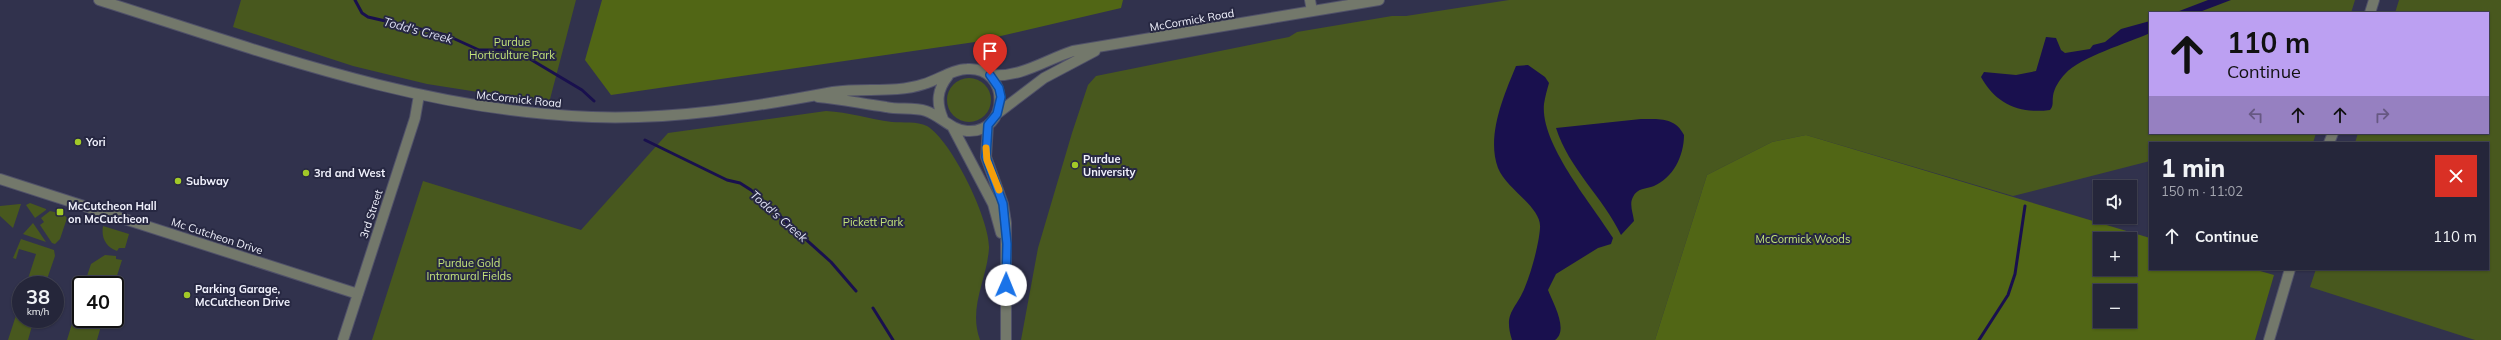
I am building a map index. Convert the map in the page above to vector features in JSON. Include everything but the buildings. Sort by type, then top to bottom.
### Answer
[{"type":"street","name":"McCormick Road","points":[[99,0],[337,75],[419,95],[495,109],[595,117],[683,115],[818,97],[832,92],[891,91],[913,88],[948,76]]},
{"type":"street","points":[[1310,0],[1312,11]]},
{"type":"street","name":"McCormick Road","points":[[990,75],[1002,76],[1020,73],[1047,60],[1073,51],[1379,0]]},
{"type":"street","points":[[2370,12],[2374,0]]},
{"type":"street","name":"McCormick Road","points":[[997,114],[1044,78],[1104,47]]},
{"type":"street","points":[[943,119],[938,100],[938,91],[948,76],[964,68],[982,71],[990,75],[999,88],[1001,97],[997,114],[988,125],[971,131],[954,128]]},
{"type":"street","name":"3rd Street","points":[[343,340],[415,118],[419,95]]},
{"type":"street","points":[[818,97],[848,99],[888,108],[924,110],[943,119],[954,128],[993,204],[998,220],[1006,271]]},
{"type":"street","points":[[988,125],[986,157],[1003,204],[1007,244],[1006,340]]},
{"type":"street","name":"Mc Cutcheon Drive","points":[[0,179],[358,294]]},
{"type":"street","points":[[2269,340],[2290,270]]},
{"type":"green space","name":"Purdue Horticulture Park","points":[[241,0],[576,0],[549,103],[427,84],[353,66],[233,27]]},
{"type":"green space","points":[[602,0],[1123,0],[1121,8],[975,42],[611,95],[585,60]]},
{"type":"green space","points":[[1509,0],[2355,0],[2351,12],[2149,12],[2149,134],[2316,134],[2313,142],[2149,142],[2149,161],[2013,196],[1806,135],[1772,142],[1707,175],[1655,340],[1021,340],[1038,248],[1072,133],[1088,85],[1096,76],[1289,37],[1297,32],[1392,16],[1406,16]]},
{"type":"green space","points":[[2399,0],[2501,0],[2501,340],[2475,340],[2310,287],[2316,270],[2489,270],[2489,142],[2355,142],[2358,134],[2489,134],[2489,12],[2395,12]]},
{"type":"green space","points":[[969,78],[981,82],[987,88],[991,100],[987,112],[981,118],[969,122],[957,118],[951,112],[947,100],[951,88],[957,82]]},
{"type":"green space","points":[[826,111],[892,122],[923,124],[937,134],[947,147],[968,182],[988,235],[988,260],[979,294],[976,316],[980,340],[372,340],[423,181],[581,230],[668,133]]},
{"type":"green space","name":"McCormick Woods","points":[[1806,135],[2093,221],[2093,224],[2103,224],[2130,232],[2093,232],[2093,276],[2137,276],[2137,234],[2149,238],[2149,270],[2256,270],[2274,275],[2255,340],[1655,340],[1707,175],[1772,142]]},
{"type":"green space","points":[[30,203],[46,210],[35,218],[26,205]]},
{"type":"green space","points":[[21,204],[13,228],[0,216],[0,206]]},
{"type":"green space","points":[[50,211],[63,214],[67,218],[60,239],[55,244],[52,243],[40,225],[44,222],[41,218]]},
{"type":"green space","points":[[33,223],[46,242],[23,234]]},
{"type":"green space","points":[[103,226],[129,234],[125,248],[119,248],[117,251],[105,242]]},
{"type":"green space","points":[[21,239],[54,250],[55,256],[48,276],[29,276],[36,254],[19,249],[16,259],[13,258]]},
{"type":"green space","points":[[105,255],[116,256],[116,259],[122,260],[117,276],[87,276],[91,264]]},
{"type":"green space","points":[[72,324],[72,328],[100,328],[97,340],[67,340]]},
{"type":"green space","points":[[12,328],[31,328],[28,340],[8,340]]},
{"type":"shaded area","points":[[2208,0],[2231,0],[2200,12],[2177,12]]},
{"type":"shaded area","points":[[2149,21],[2149,33],[2093,56],[2072,68],[2065,74],[2059,81],[2055,90],[2050,110],[2028,110],[2010,105],[1994,94],[1981,77],[1984,72],[2016,75],[2036,71],[2046,37],[2056,38],[2061,50],[2065,53],[2090,49],[2093,45],[2105,42],[2121,29]]},
{"type":"shaded area","points":[[1528,65],[1545,77],[1549,83],[1544,104],[1545,120],[1550,137],[1569,173],[1613,238],[1611,244],[1598,248],[1556,274],[1548,290],[1559,316],[1561,330],[1559,336],[1555,340],[1512,340],[1509,323],[1512,312],[1530,274],[1540,228],[1539,220],[1530,205],[1508,183],[1498,168],[1494,143],[1495,129],[1506,90],[1516,66]]},
{"type":"shaded area","points":[[1641,119],[1666,120],[1676,125],[1684,135],[1682,151],[1680,158],[1667,178],[1654,186],[1639,190],[1635,194],[1631,203],[1634,221],[1621,235],[1614,221],[1569,157],[1556,128]]},
{"type":"waterway","name":"Todd's Creek","points":[[355,0],[362,13],[368,17],[446,35],[479,50],[507,50],[525,56],[582,90],[594,101]]},
{"type":"waterway","name":"Todd's Creek","points":[[645,140],[727,180],[740,183],[751,190],[831,262],[856,291]]},
{"type":"waterway","points":[[1979,340],[2008,295],[2015,274],[2025,206]]},
{"type":"waterway","name":"Todd's Creek","points":[[873,308],[893,340]]},
{"type":"slow traffic","points":[[986,148],[986,157],[999,190]]},
{"type":"place","name":"Yori","points":[[78,142]]},
{"type":"place","name":"Purdue University","points":[[1075,165]]},
{"type":"place","name":"3rd and West","points":[[306,173]]},
{"type":"place","name":"Subway","points":[[178,181]]},
{"type":"place","name":"McCutcheon Hall on McCutcheon","points":[[60,212]]},
{"type":"place","name":"Parking Garage, McCutcheon Drive","points":[[187,295]]},
{"type":"route","points":[[990,75],[999,88],[1001,97],[997,114],[988,125],[986,157],[998,185],[1006,223],[1006,285]]},
{"type":"park label","name":"Pickett Park","points":[[873,222]]},
{"type":"park label","name":"Purdue Gold Intramural Fields","points":[[469,269]]}]
